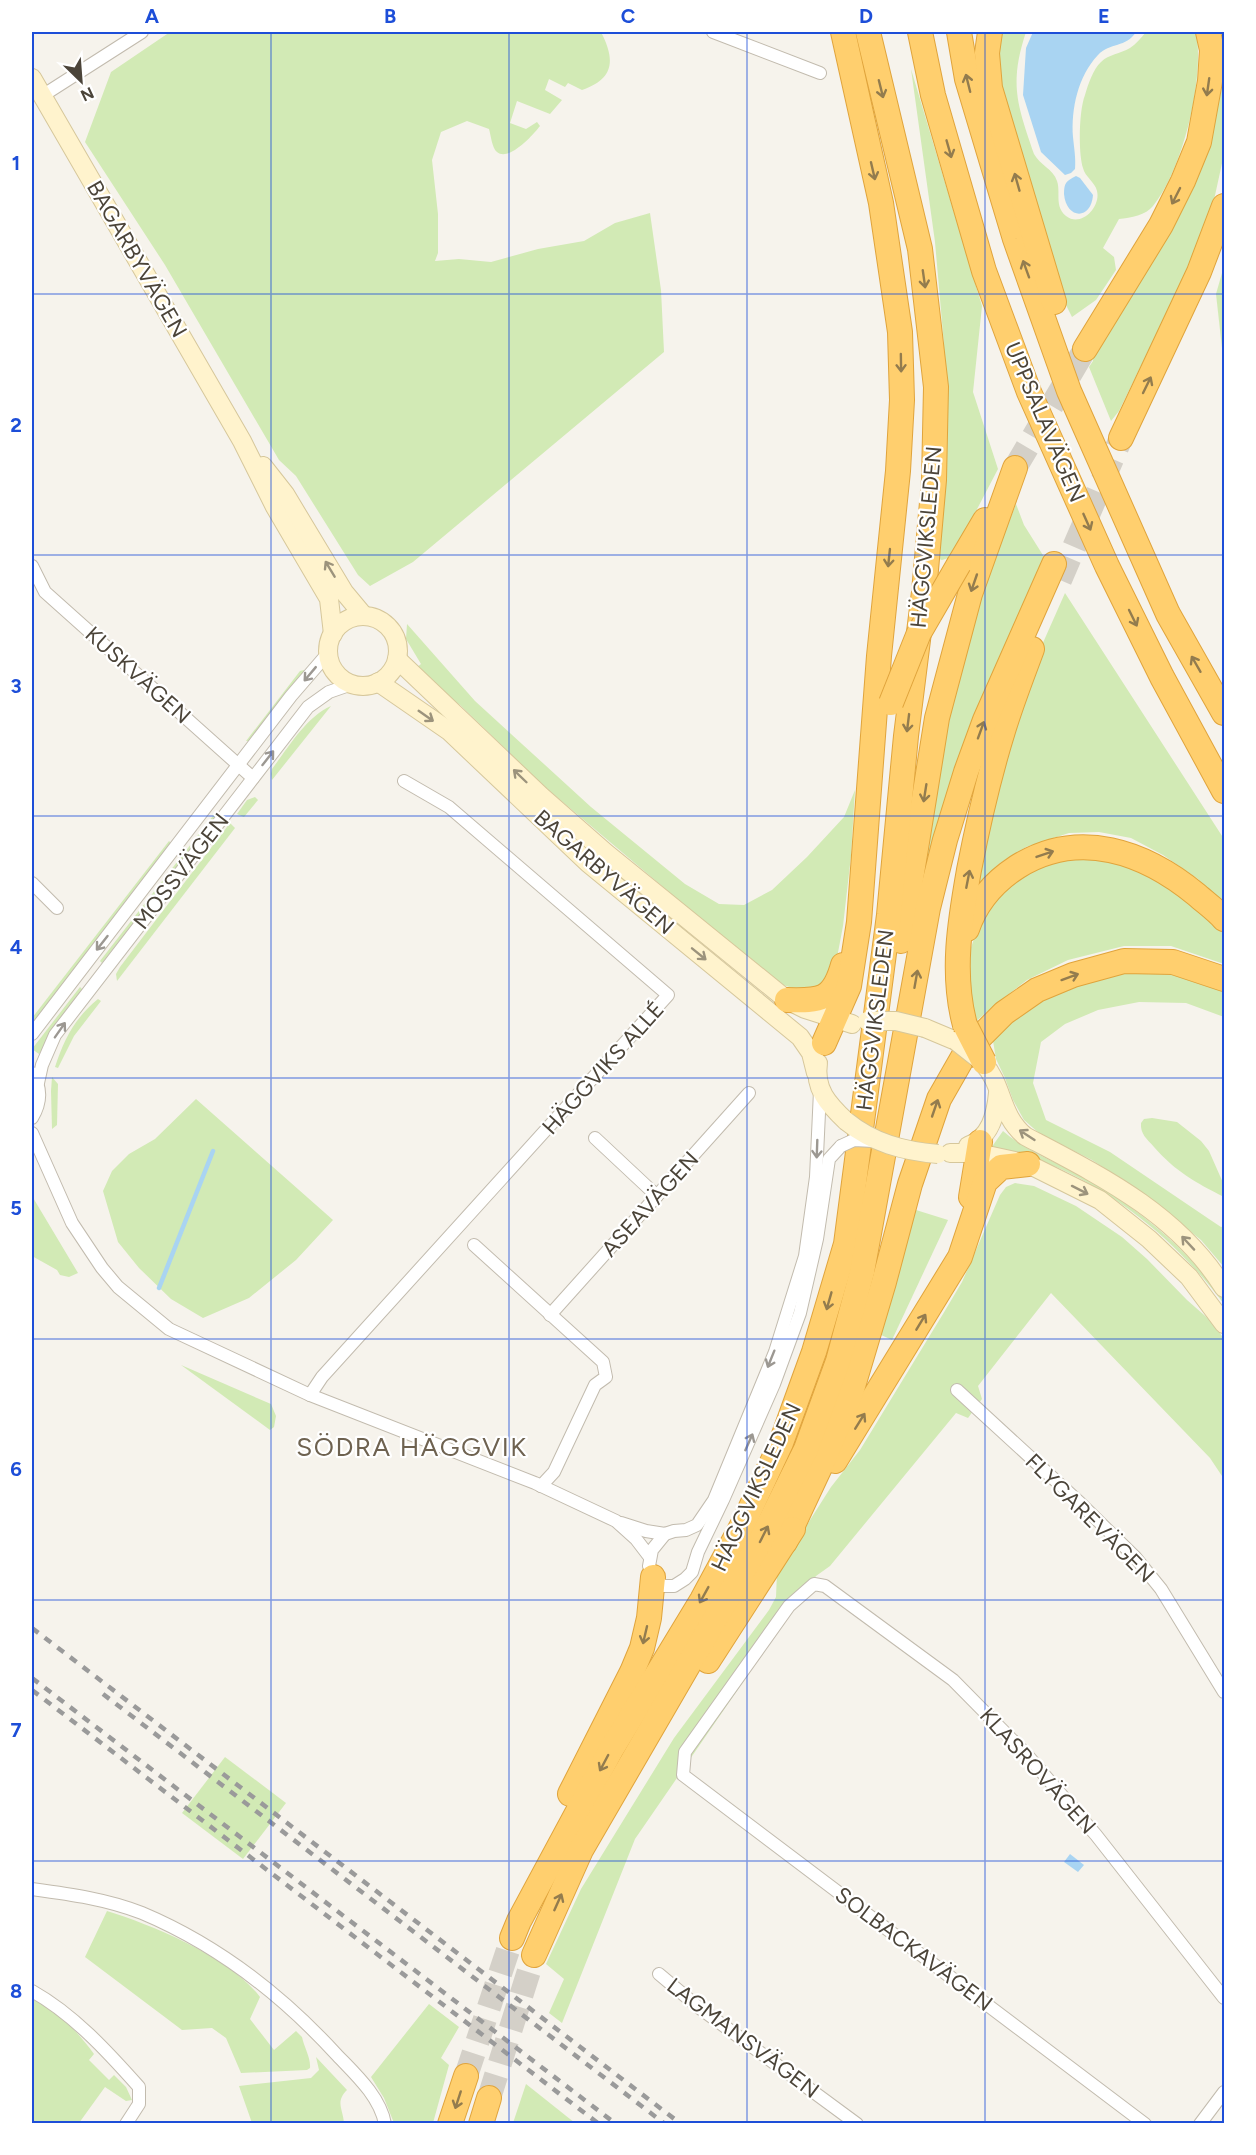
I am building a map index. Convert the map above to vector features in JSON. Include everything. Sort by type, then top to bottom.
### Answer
[{"type":"highway","points":[[824,1043],[851,1021],[849,986],[858,922],[879,656],[898,471],[902,400],[900,332],[881,203],[843,32]]},
{"type":"highway","name":"HÄGGVIKSLEDEN","points":[[651,1567],[649,1618],[642,1648],[561,1812],[515,1930],[611,1750],[702,1600],[744,1522],[781,1443],[800,1392],[846,1244],[889,915],[905,747],[924,592],[934,480],[936,387],[920,249],[868,32]]},
{"type":"highway","name":"UPPSALAVÄGEN","points":[[920,32],[933,95],[984,271],[1029,392],[1107,566],[1162,677],[1224,791]]},
{"type":"highway","name":"UPPSALAVÄGEN","points":[[959,32],[967,79],[1015,239],[1069,391],[1168,614],[1224,713]]},
{"type":"highway","points":[[990,32],[987,53],[990,88],[1026,212],[1058,315],[1168,614]]},
{"type":"highway","points":[[1085,349],[1161,225],[1184,181],[1199,142],[1210,81],[1212,51],[1208,32]]},
{"type":"highway","points":[[1121,438],[1195,282],[1224,206]]},
{"type":"highway","points":[[846,1244],[891,1007],[938,718],[970,594],[1015,468],[920,633],[891,703],[868,790]]},
{"type":"highway","points":[[785,1542],[861,1322],[888,1205],[903,1122],[903,1057],[928,908],[945,840],[985,720],[1057,572],[1002,732],[974,843],[963,902],[957,957],[961,1033],[984,1064]]},
{"type":"highway","points":[[957,957],[970,919],[983,896],[1005,875],[1048,852],[1074,847],[1099,847],[1153,864],[1188,888],[1224,919]]},
{"type":"highway","points":[[787,999],[815,1001],[829,993],[840,977],[863,857]]},
{"type":"highway","points":[[814,1456],[850,1396],[910,1184],[939,1099],[967,1050],[1004,1013],[1037,990],[1073,975],[1124,961],[1173,962],[1224,979]]},
{"type":"highway","points":[[944,1285],[967,1222],[979,1148]]},
{"type":"highway","points":[[618,1785],[682,1700],[726,1636],[944,1285],[960,1257],[985,1182],[1001,1167],[1028,1164]]},
{"type":"highway","name":"HÄGGVIKSLEDEN","points":[[534,1955],[581,1850],[762,1538],[814,1456]]},
{"type":"highway","points":[[450,2124],[466,2076]]},
{"type":"highway","points":[[481,2124],[489,2098]]},
{"type":"street","points":[[42,96],[142,32]]},
{"type":"street","points":[[713,32],[820,73]]},
{"type":"street","name":"BAGARBYVÄGEN","points":[[32,78],[242,441],[275,507],[329,599],[333,634],[328,652]]},
{"type":"street","name":"BAGARBYVÄGEN","points":[[242,441],[285,494],[344,592],[364,616],[380,620],[393,633],[397,641],[397,659],[582,832],[787,999],[805,1009],[851,1021]]},
{"type":"street","name":"KUSKVÄGEN","points":[[32,566],[45,592],[253,778]]},
{"type":"street","points":[[333,634],[346,621],[364,616]]},
{"type":"street","points":[[328,652],[335,671],[343,679],[361,686],[378,682],[393,669],[397,659]]},
{"type":"street","name":"MOSSVÄGEN","points":[[32,1034],[291,696],[328,652]]},
{"type":"street","name":"BAGARBYVÄGEN","points":[[378,682],[449,731],[588,863],[800,1037],[811,1053],[818,1082]]},
{"type":"street","name":"MOSSVÄGEN","points":[[32,1118],[39,1105],[40,1095],[35,1078],[55,1035],[308,707],[329,692],[352,684]]},
{"type":"street","name":"HÄGGVIKS ALLÉ","points":[[310,1395],[322,1377],[668,995],[449,807],[404,781]]},
{"type":"street","points":[[32,883],[57,908]]},
{"type":"street","points":[[851,1021],[896,1021],[961,1033]]},
{"type":"street","points":[[32,1133],[72,1222],[102,1268],[118,1287],[169,1329],[310,1395],[541,1486],[616,1521],[646,1531],[665,1534],[686,1530],[697,1525],[714,1500],[775,1352],[805,1256],[816,1178],[819,1055],[824,1043]]},
{"type":"street","points":[[984,1064],[994,1079],[1007,1116],[1016,1128],[1025,1136],[1114,1184],[1171,1225],[1224,1281]]},
{"type":"street","points":[[818,1082],[834,1109],[860,1132],[875,1141],[897,1148],[944,1154],[979,1148],[1028,1164],[1100,1200],[1149,1239],[1190,1277],[1224,1324]]},
{"type":"street","points":[[979,1148],[997,1112],[999,1092]]},
{"type":"street","name":"ASEAVÄGEN","points":[[550,1315],[749,1093]]},
{"type":"street","points":[[595,1138],[657,1196]]},
{"type":"street","points":[[616,1521],[636,1539],[664,1586],[677,1586],[692,1572],[698,1552],[774,1384],[800,1313],[817,1239],[829,1159],[841,1146],[854,1140],[875,1141]]},
{"type":"street","points":[[474,1245],[603,1362],[606,1377],[595,1385],[554,1472],[541,1486]]},
{"type":"street","points":[[1211,1267],[1224,1288]]},
{"type":"street","name":"FLYGAREVÄGEN","points":[[957,1390],[1135,1557],[1161,1589],[1224,1692]]},
{"type":"street","points":[[686,1530],[698,1552]]},
{"type":"street","points":[[651,1567],[656,1544],[665,1534]]},
{"type":"street","name":"KLASROVÄGEN","points":[[683,1775],[685,1752],[789,1606],[814,1584],[825,1586],[954,1680],[1028,1756],[1096,1835],[1224,1998]]},
{"type":"street","name":"SOLBACKAVÄGEN","points":[[683,1775],[1145,2124]]},
{"type":"street","points":[[32,1889],[66,1893],[115,1904],[142,1913],[208,1945],[263,1984],[329,2047],[372,2096],[383,2115],[385,2124]]},
{"type":"street","name":"LAGMANSVÄGEN","points":[[659,1974],[697,2006],[857,2124]]},
{"type":"street","points":[[32,1991],[50,2001],[94,2039],[139,2087],[139,2104],[126,2124]]},
{"type":"street","points":[[1200,2124],[1224,2092]]},
{"type":"green space","points":[[170,32],[601,32],[606,42],[610,59],[609,67],[601,80],[582,90],[568,83],[565,87],[549,79],[545,90],[562,100],[550,114],[517,101],[510,123],[526,129],[537,122],[540,126],[514,151],[502,154],[497,152],[489,129],[467,121],[441,132],[432,160],[438,214],[438,253],[435,261],[459,259],[491,262],[538,249],[584,241],[615,223],[650,213],[661,290],[664,352],[413,562],[370,586],[358,575],[296,476],[279,460],[165,265],[85,142],[111,72]]},
{"type":"green space","points":[[998,32],[1026,32],[1017,80],[1017,94],[1023,121],[1034,154],[1053,173],[1057,181],[1062,212],[1072,219],[1078,219],[1089,214],[1097,197],[1096,188],[1083,168],[1080,142],[1083,102],[1096,69],[1108,57],[1132,46],[1146,32],[1196,32],[1198,51],[1194,97],[1174,170],[1164,190],[1150,209],[1138,216],[1119,219],[1103,248],[1114,257],[1116,270],[1096,300],[1072,317],[1059,291],[998,82]]},
{"type":"green space","points":[[1215,32],[1221,32],[1224,52],[1224,154],[1214,200],[1188,269],[1119,411],[1111,421],[1089,367],[1184,198]]},
{"type":"green space","points":[[911,69],[982,306],[973,392],[998,469],[952,557],[942,560],[936,558],[933,550],[944,345],[935,242]]},
{"type":"green space","points":[[1224,266],[1224,366],[1216,294]]},
{"type":"green space","points":[[1016,504],[1024,525],[1046,560],[922,888],[916,887],[966,631]]},
{"type":"green space","points":[[1065,593],[1224,839],[1224,911],[1198,879],[1163,855],[1131,838],[1099,832],[1069,833],[1026,847],[1000,863],[970,893],[980,844],[1038,654]]},
{"type":"green space","points":[[407,624],[475,701],[591,807],[685,884],[719,904],[744,905],[772,890],[844,817],[855,790],[851,856],[843,926],[836,963],[820,986],[802,991],[783,985],[721,936],[545,787],[460,705],[428,681],[416,668],[421,664],[406,639]]},
{"type":"green space","points":[[304,670],[250,741],[246,741],[300,671]]},
{"type":"green space","points":[[331,706],[272,780],[272,769],[298,734],[313,718]]},
{"type":"green space","points":[[255,797],[258,800],[244,817],[237,814],[247,800]]},
{"type":"green space","points":[[216,812],[218,814],[102,963],[100,961]]},
{"type":"green space","points":[[230,823],[235,828],[117,981],[116,974],[120,967]]},
{"type":"green space","points":[[169,841],[172,844],[32,1024],[32,1018]]},
{"type":"green space","points":[[1086,858],[1138,867],[1200,907],[1224,932],[1224,964],[1171,946],[1124,946],[1068,960],[1027,980],[974,1023],[963,971],[977,930],[996,899],[1010,885],[1034,869],[1062,859]]},
{"type":"green space","points":[[1151,971],[1187,975],[1224,986],[1224,1017],[1186,1003],[1139,1002],[1098,1010],[1065,1024],[1041,1042],[1033,1083],[1046,1120],[1110,1152],[1221,1227],[1224,1226],[1224,1267],[1201,1240],[1145,1195],[1092,1160],[1040,1134],[1024,1120],[996,1059],[993,1041],[1011,1018],[1039,998],[1111,973]]},
{"type":"green space","points":[[80,987],[83,990],[39,1054],[32,1049]]},
{"type":"green space","points":[[98,999],[101,1001],[74,1036],[58,1068],[55,1067],[71,1030]]},
{"type":"green space","points":[[52,1077],[58,1084],[57,1125],[52,1129],[51,1091]]},
{"type":"green space","points":[[196,1099],[333,1220],[296,1260],[249,1298],[203,1318],[171,1299],[139,1268],[118,1242],[103,1191],[112,1171],[129,1154],[155,1139]]},
{"type":"green space","points":[[1144,1119],[1177,1122],[1201,1141],[1209,1151],[1224,1185],[1224,1197],[1178,1170],[1162,1156],[1143,1133],[1141,1127]]},
{"type":"green space","points":[[1003,1131],[1030,1150],[1099,1186],[1139,1214],[1193,1262],[1224,1299],[1224,1304],[1188,1261],[1146,1222],[1123,1205],[1075,1176],[1049,1164],[1027,1156],[991,1148]]},
{"type":"green space","points":[[1015,1183],[1034,1186],[1076,1206],[1122,1237],[1212,1322],[1224,1339],[1224,1479],[1210,1458],[1051,1293],[978,1386],[982,1399],[968,1418],[956,1413],[830,1566],[816,1576],[635,1839],[562,2023],[549,2013],[564,1979],[546,1964],[581,1889],[674,1738],[769,1610],[776,1597],[777,1572],[831,1487],[860,1450],[962,1282],[1000,1195],[1006,1187]]},
{"type":"green space","points":[[32,1196],[78,1273],[69,1277],[60,1275],[57,1270],[32,1256]]},
{"type":"green space","points":[[916,1210],[948,1220],[892,1340],[879,1334]]},
{"type":"green space","points":[[181,1365],[271,1404],[276,1416],[274,1427],[270,1430]]},
{"type":"green space","points":[[225,1757],[286,1803],[243,1859],[182,1813]]},
{"type":"green space","points":[[107,1911],[168,1934],[211,1956],[230,1969],[260,1997],[250,2019],[274,2050],[296,2031],[302,2037],[310,2068],[241,2073],[226,2038],[212,2028],[182,2030],[85,1957]]},
{"type":"green space","points":[[32,1996],[59,2015],[80,2036],[94,2054],[89,2060],[109,2080],[114,2075],[126,2087],[132,2100],[126,2101],[105,2087],[79,2123],[32,2123]]},
{"type":"green space","points":[[429,2004],[459,2027],[441,2058],[449,2065],[433,2123],[394,2123],[384,2098],[371,2077]]},
{"type":"green space","points":[[316,2057],[347,2090],[341,2098],[344,2123],[252,2123],[239,2086],[311,2078],[319,2070]]},
{"type":"green space","points":[[526,2084],[575,2123],[513,2123]]},
{"type":"water","points":[[1033,32],[1136,32],[1128,41],[1108,48],[1098,55],[1085,73],[1077,93],[1073,115],[1075,169],[1065,175],[1041,152],[1023,95],[1026,48]]},
{"type":"water","points":[[1076,176],[1093,195],[1088,209],[1078,214],[1069,208],[1064,194],[1066,183]]},
{"type":"water","points":[[1070,1854],[1084,1865],[1078,1872],[1064,1862]]},
{"type":"waterway","points":[[159,1288],[213,1151]]},
{"type":"tunnel","points":[[1015,468],[1085,349]]},
{"type":"tunnel","points":[[1060,580],[1121,438]]},
{"type":"tunnel","points":[[466,2076],[512,1938]]},
{"type":"tunnel","points":[[489,2098],[534,1955]]},
{"type":"railway","points":[[32,1628],[681,2124]]},
{"type":"railway","points":[[32,1678],[616,2124]]},
{"type":"railway","points":[[32,1690],[599,2124]]},
{"type":"railway","points":[[103,1694],[665,2124]]},
{"type":"district","name":"SÖDRA HÄGGVIK","points":[[412,1447]]}]
